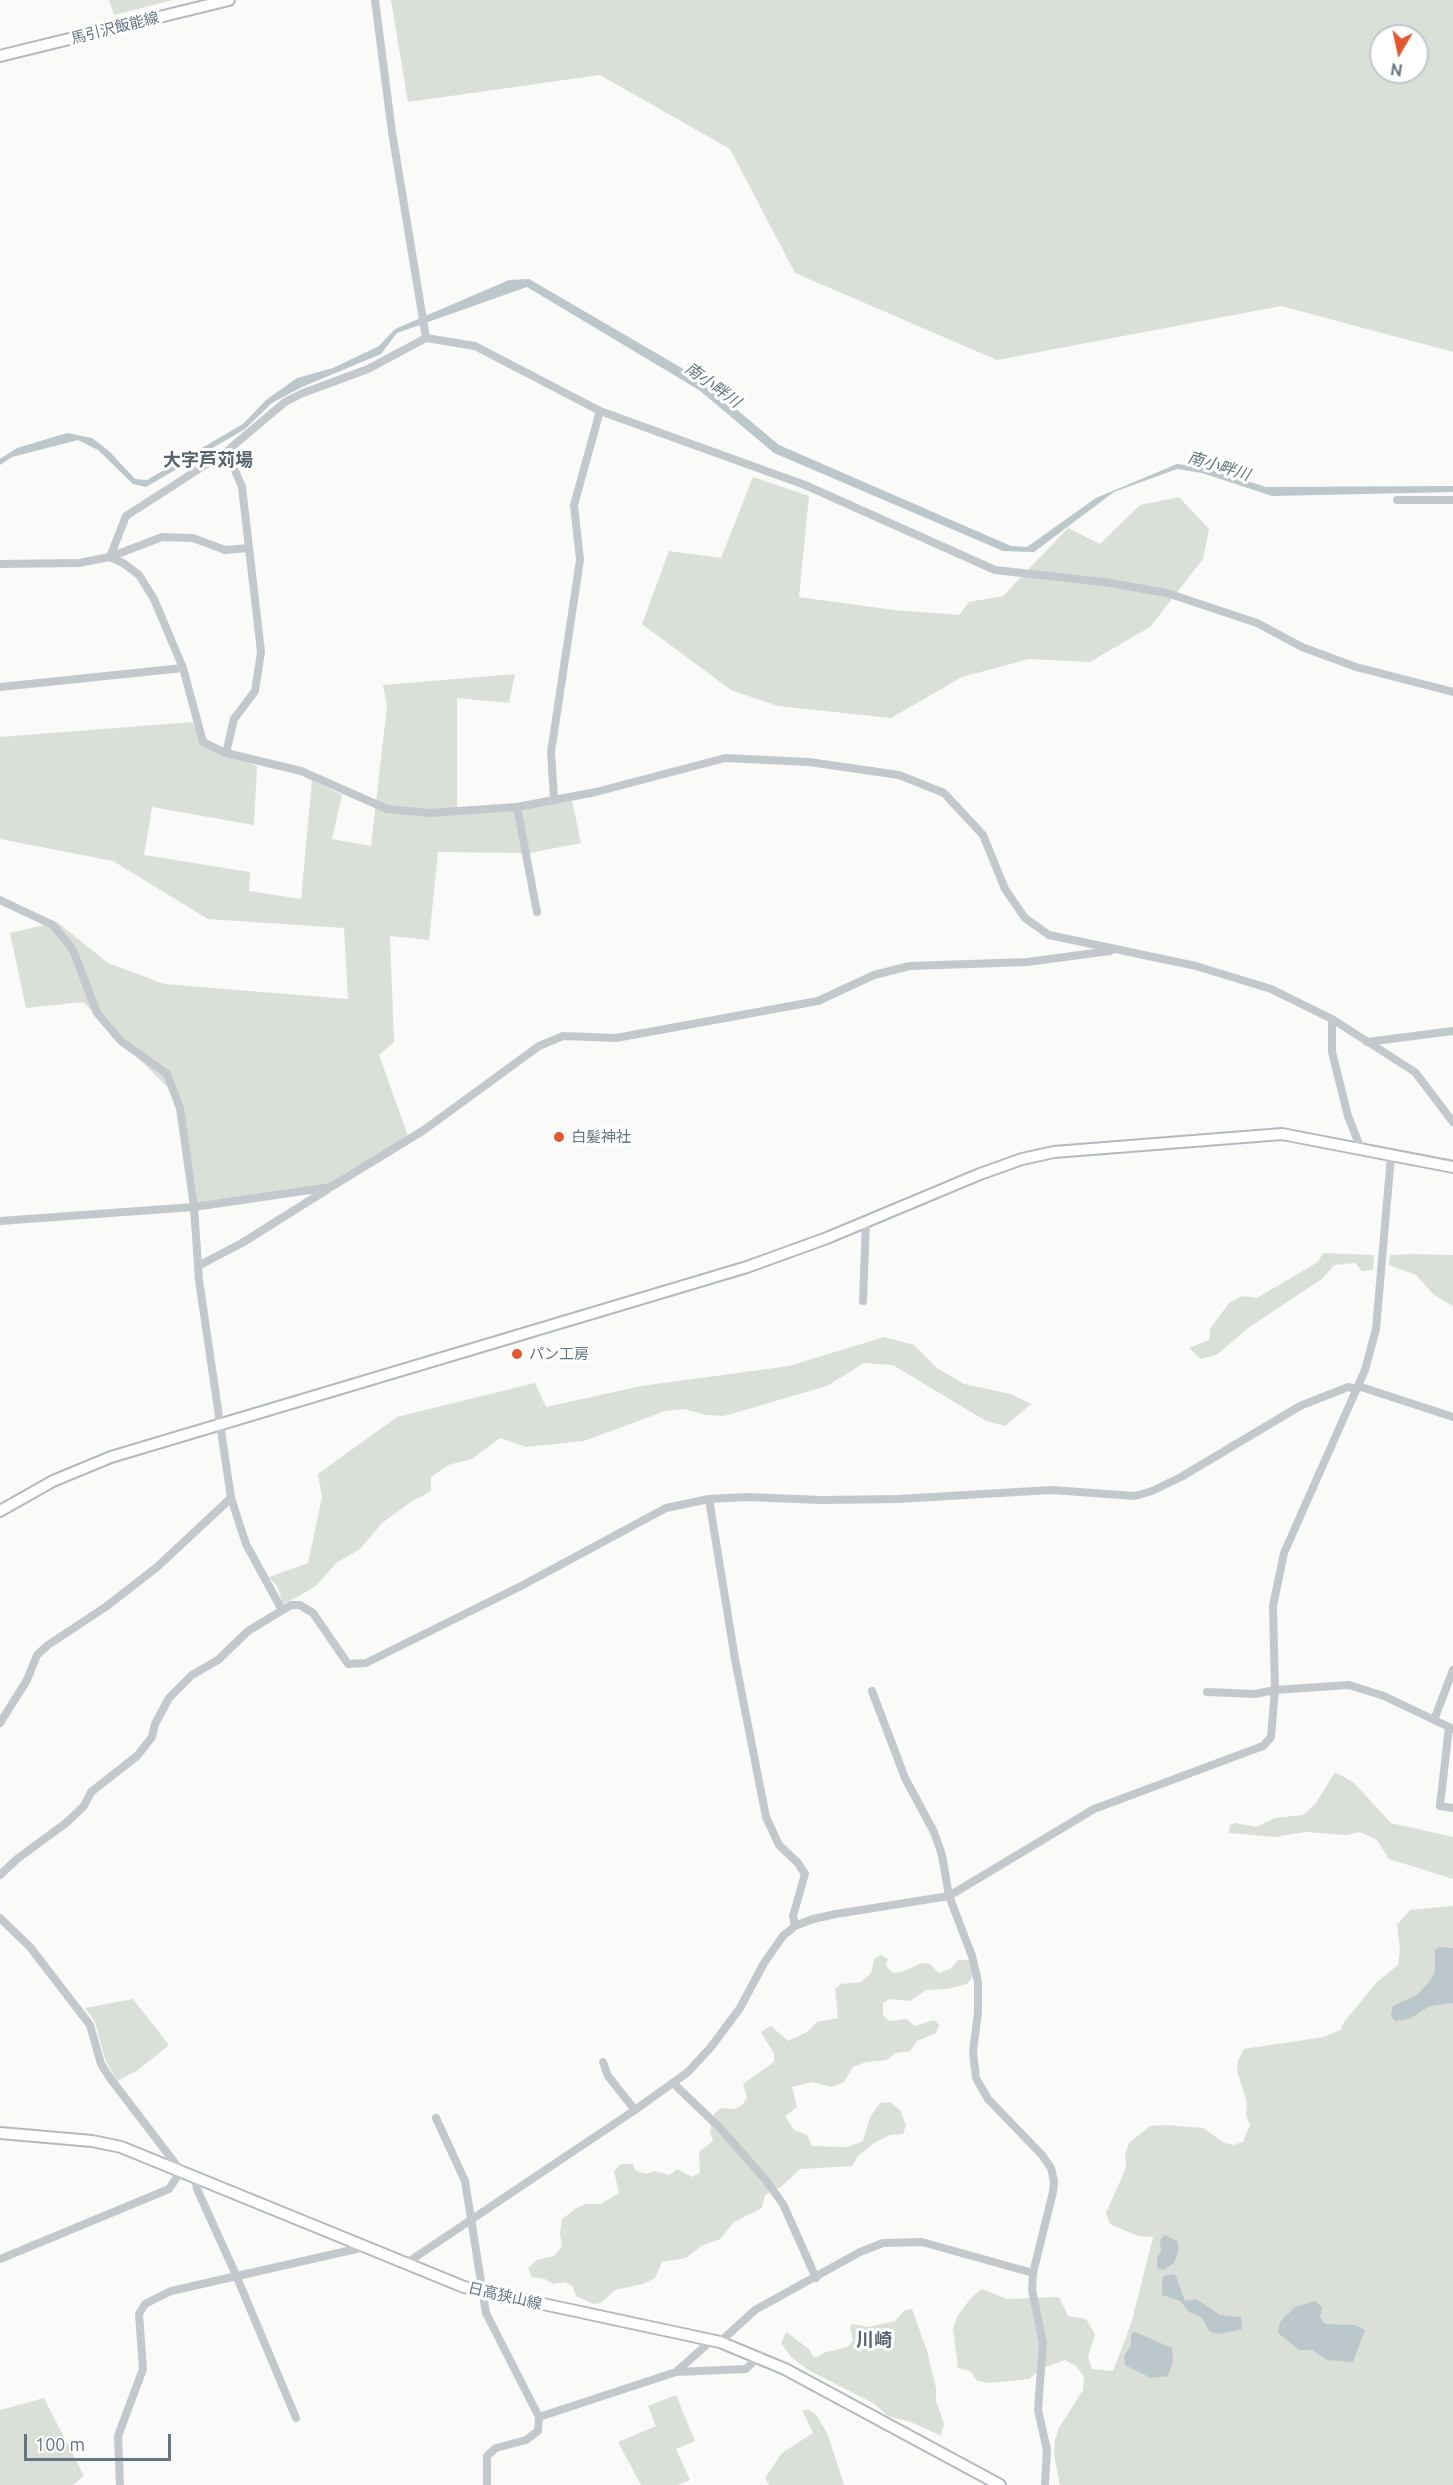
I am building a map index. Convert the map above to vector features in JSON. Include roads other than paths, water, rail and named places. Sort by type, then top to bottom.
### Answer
[{"type":"street","name":"馬引沢飯能線","points":[[0,56],[230,0]]},
{"type":"street","points":[[375,0],[392,132],[426,334]]},
{"type":"street","points":[[110,556],[126,516],[227,451],[294,397],[368,369],[426,334],[475,346],[600,411],[805,485],[995,570],[1104,582],[1167,593],[1257,624],[1302,648],[1356,667],[1453,692]]},
{"type":"street","points":[[554,799],[551,752],[579,560],[574,505],[600,411]]},
{"type":"street","points":[[226,753],[234,719],[255,691],[261,652],[242,487],[227,451]]},
{"type":"street","points":[[1396,500],[1453,500]]},
{"type":"street","points":[[0,564],[79,563],[110,556],[162,537],[193,538],[225,550],[249,548]]},
{"type":"street","points":[[110,556],[140,575],[154,599],[183,668],[203,742],[226,753],[301,771],[387,809],[440,813],[516,807],[596,792],[726,758],[809,762],[899,776],[944,793],[983,836],[1005,889],[1025,918],[1049,935],[1196,966],[1271,989],[1332,1019],[1415,1072],[1453,1122]]},
{"type":"street","points":[[0,687],[183,668]]},
{"type":"street","points":[[516,807],[537,912]]},
{"type":"street","points":[[0,900],[53,925],[74,950],[98,1013],[121,1041],[167,1074],[180,1108],[194,1207],[198,1266],[231,1498],[246,1544],[282,1610]]},
{"type":"street","points":[[198,1266],[242,1243],[424,1130],[539,1046],[563,1036],[616,1038],[818,1002],[874,975],[910,966],[1027,962],[1120,949]]},
{"type":"street","points":[[1332,1019],[1332,1052],[1348,1116],[1362,1149]]},
{"type":"street","points":[[1367,1042],[1453,1030]]},
{"type":"street","points":[[0,1511],[53,1481],[111,1457],[747,1267],[1022,1159],[1054,1152],[1259,1134],[1282,1134],[1453,1167]]},
{"type":"street","points":[[404,2264],[636,2110],[688,2072],[711,2047],[740,2008],[783,1935],[795,1926],[825,1916],[949,1896],[1094,1809],[1263,1746],[1271,1737],[1275,1690],[1273,1606],[1284,1553],[1365,1370],[1376,1329],[1391,1156]]},
{"type":"street","points":[[0,1221],[194,1207],[331,1187]]},
{"type":"street","points":[[862,1301],[866,1222]]},
{"type":"street","points":[[0,1875],[17,1859],[66,1823],[84,1806],[91,1792],[137,1756],[152,1737],[155,1724],[169,1698],[192,1675],[218,1660],[239,1638],[291,1605],[309,1608],[348,1664],[366,1663],[523,1586],[646,1516],[676,1505],[709,1499],[746,1497],[822,1500],[898,1499],[1051,1490],[1135,1496],[1152,1491],[1181,1477],[1300,1406],[1348,1387],[1357,1387],[1453,1417]]},
{"type":"street","points":[[0,1723],[27,1680],[38,1655],[48,1645],[107,1606],[149,1573],[231,1498]]},
{"type":"street","points":[[709,1499],[735,1659],[766,1817],[779,1845],[798,1863],[805,1874],[793,1916],[795,1926]]},
{"type":"street","points":[[1434,1720],[1453,1670]]},
{"type":"street","points":[[1208,1692],[1255,1694],[1275,1690],[1349,1685],[1384,1696],[1451,1728],[1440,1806],[1453,1808]]},
{"type":"street","points":[[872,1691],[905,1778],[934,1832],[942,1855],[949,1896],[978,1982],[978,2012],[973,2052],[976,2078],[988,2099],[1042,2155],[1051,2168],[1053,2192],[1033,2273],[1034,2301],[1043,2343],[1037,2393],[1038,2410],[1047,2450],[1045,2485]]},
{"type":"street","points":[[0,1918],[30,1947],[90,2025],[101,2064],[182,2171],[169,2190],[0,2259]]},
{"type":"street","points":[[603,2062],[608,2076],[636,2110]]},
{"type":"street","points":[[673,2083],[720,2128],[765,2179],[783,2205],[816,2278]]},
{"type":"street","points":[[436,2118],[465,2181],[486,2313],[539,2417],[538,2431],[526,2440],[496,2448],[487,2456],[487,2485]]},
{"type":"street","name":"日高狭山線","points":[[0,2133],[121,2147],[404,2264],[482,2292],[716,2341],[759,2356],[1000,2485]]},
{"type":"street","points":[[195,2177],[197,2189],[296,2418]]},
{"type":"street","points":[[676,2372],[755,2310],[875,2246],[903,2241],[922,2242],[1033,2273]]},
{"type":"street","points":[[120,2485],[118,2436],[143,2369],[139,2314],[145,2304],[171,2291],[365,2247]]},
{"type":"street","points":[[539,2417],[676,2372],[746,2369],[759,2356]]},
{"type":"place","name":"白髪神社","points":[[559,1137]]},
{"type":"place","name":"パン工房","points":[[517,1354]]},
{"type":"district","name":"大字芦苅場","points":[[208,460]]},
{"type":"district","name":"川崎","points":[[874,2340]]},
{"type":"water label","name":"南小畔川","points":[[713,385]]},
{"type":"water label","name":"南小畔川","points":[[1219,466]]}]
